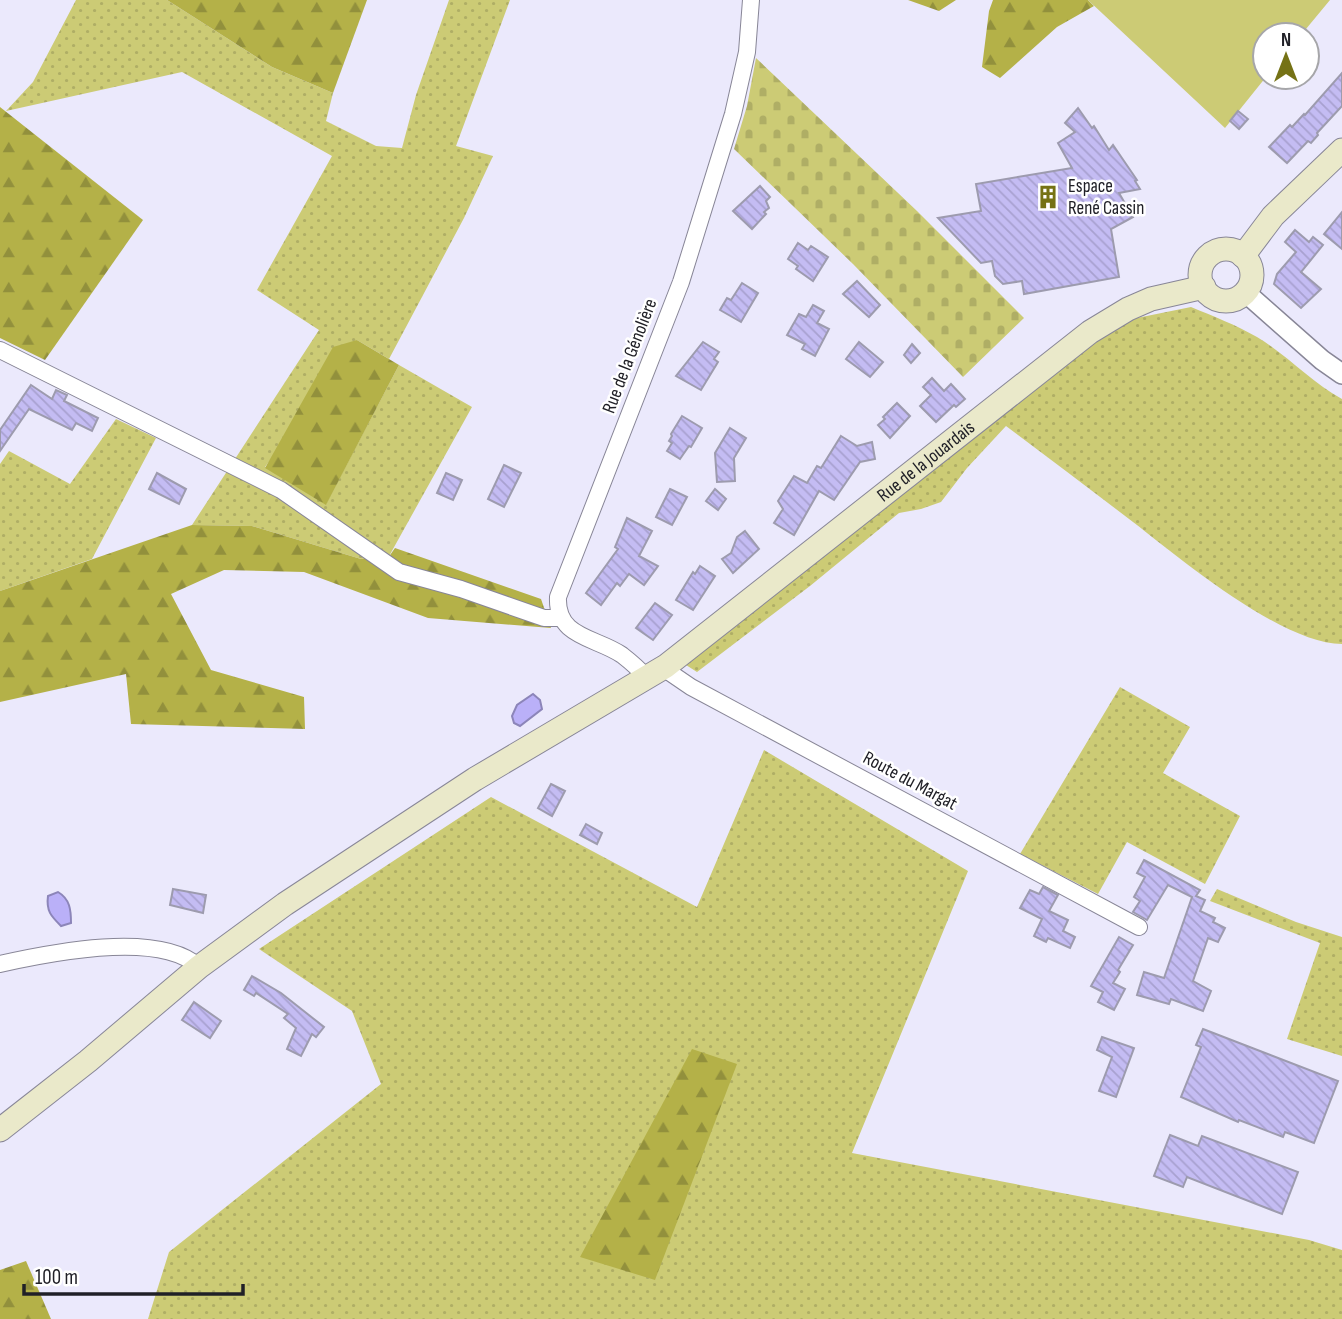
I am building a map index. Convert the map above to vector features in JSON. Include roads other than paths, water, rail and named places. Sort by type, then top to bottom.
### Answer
[{"type":"main road","points":[[1243,256],[1273,216],[1342,150]]},
{"type":"main road","points":[[1228,249],[1243,256],[1249,262],[1252,277],[1245,292],[1233,300],[1213,297],[1204,288],[1200,273],[1202,265],[1212,254],[1228,249]]},
{"type":"main road","name":"Rue de la Jouardais","points":[[0,1130],[88,1061],[199,967],[285,904],[475,779],[657,672],[1090,332],[1128,309],[1151,299],[1204,288]]},
{"type":"street","name":"Rue de la Génolière","points":[[560,618],[557,611],[558,597],[681,282],[722,153],[747,52],[751,0]]},
{"type":"street","points":[[1245,292],[1322,360],[1342,374]]},
{"type":"street","points":[[0,350],[281,490],[399,572],[461,589],[544,618],[560,618],[572,630],[657,672]]},
{"type":"street","name":"Route du Margat","points":[[657,672],[669,673],[1139,927]]},
{"type":"street","points":[[0,964],[43,955],[112,947],[161,949],[179,954],[199,967]]},
{"type":"place","name":"Espace René Cassin","points":[[1048,197]]}]
